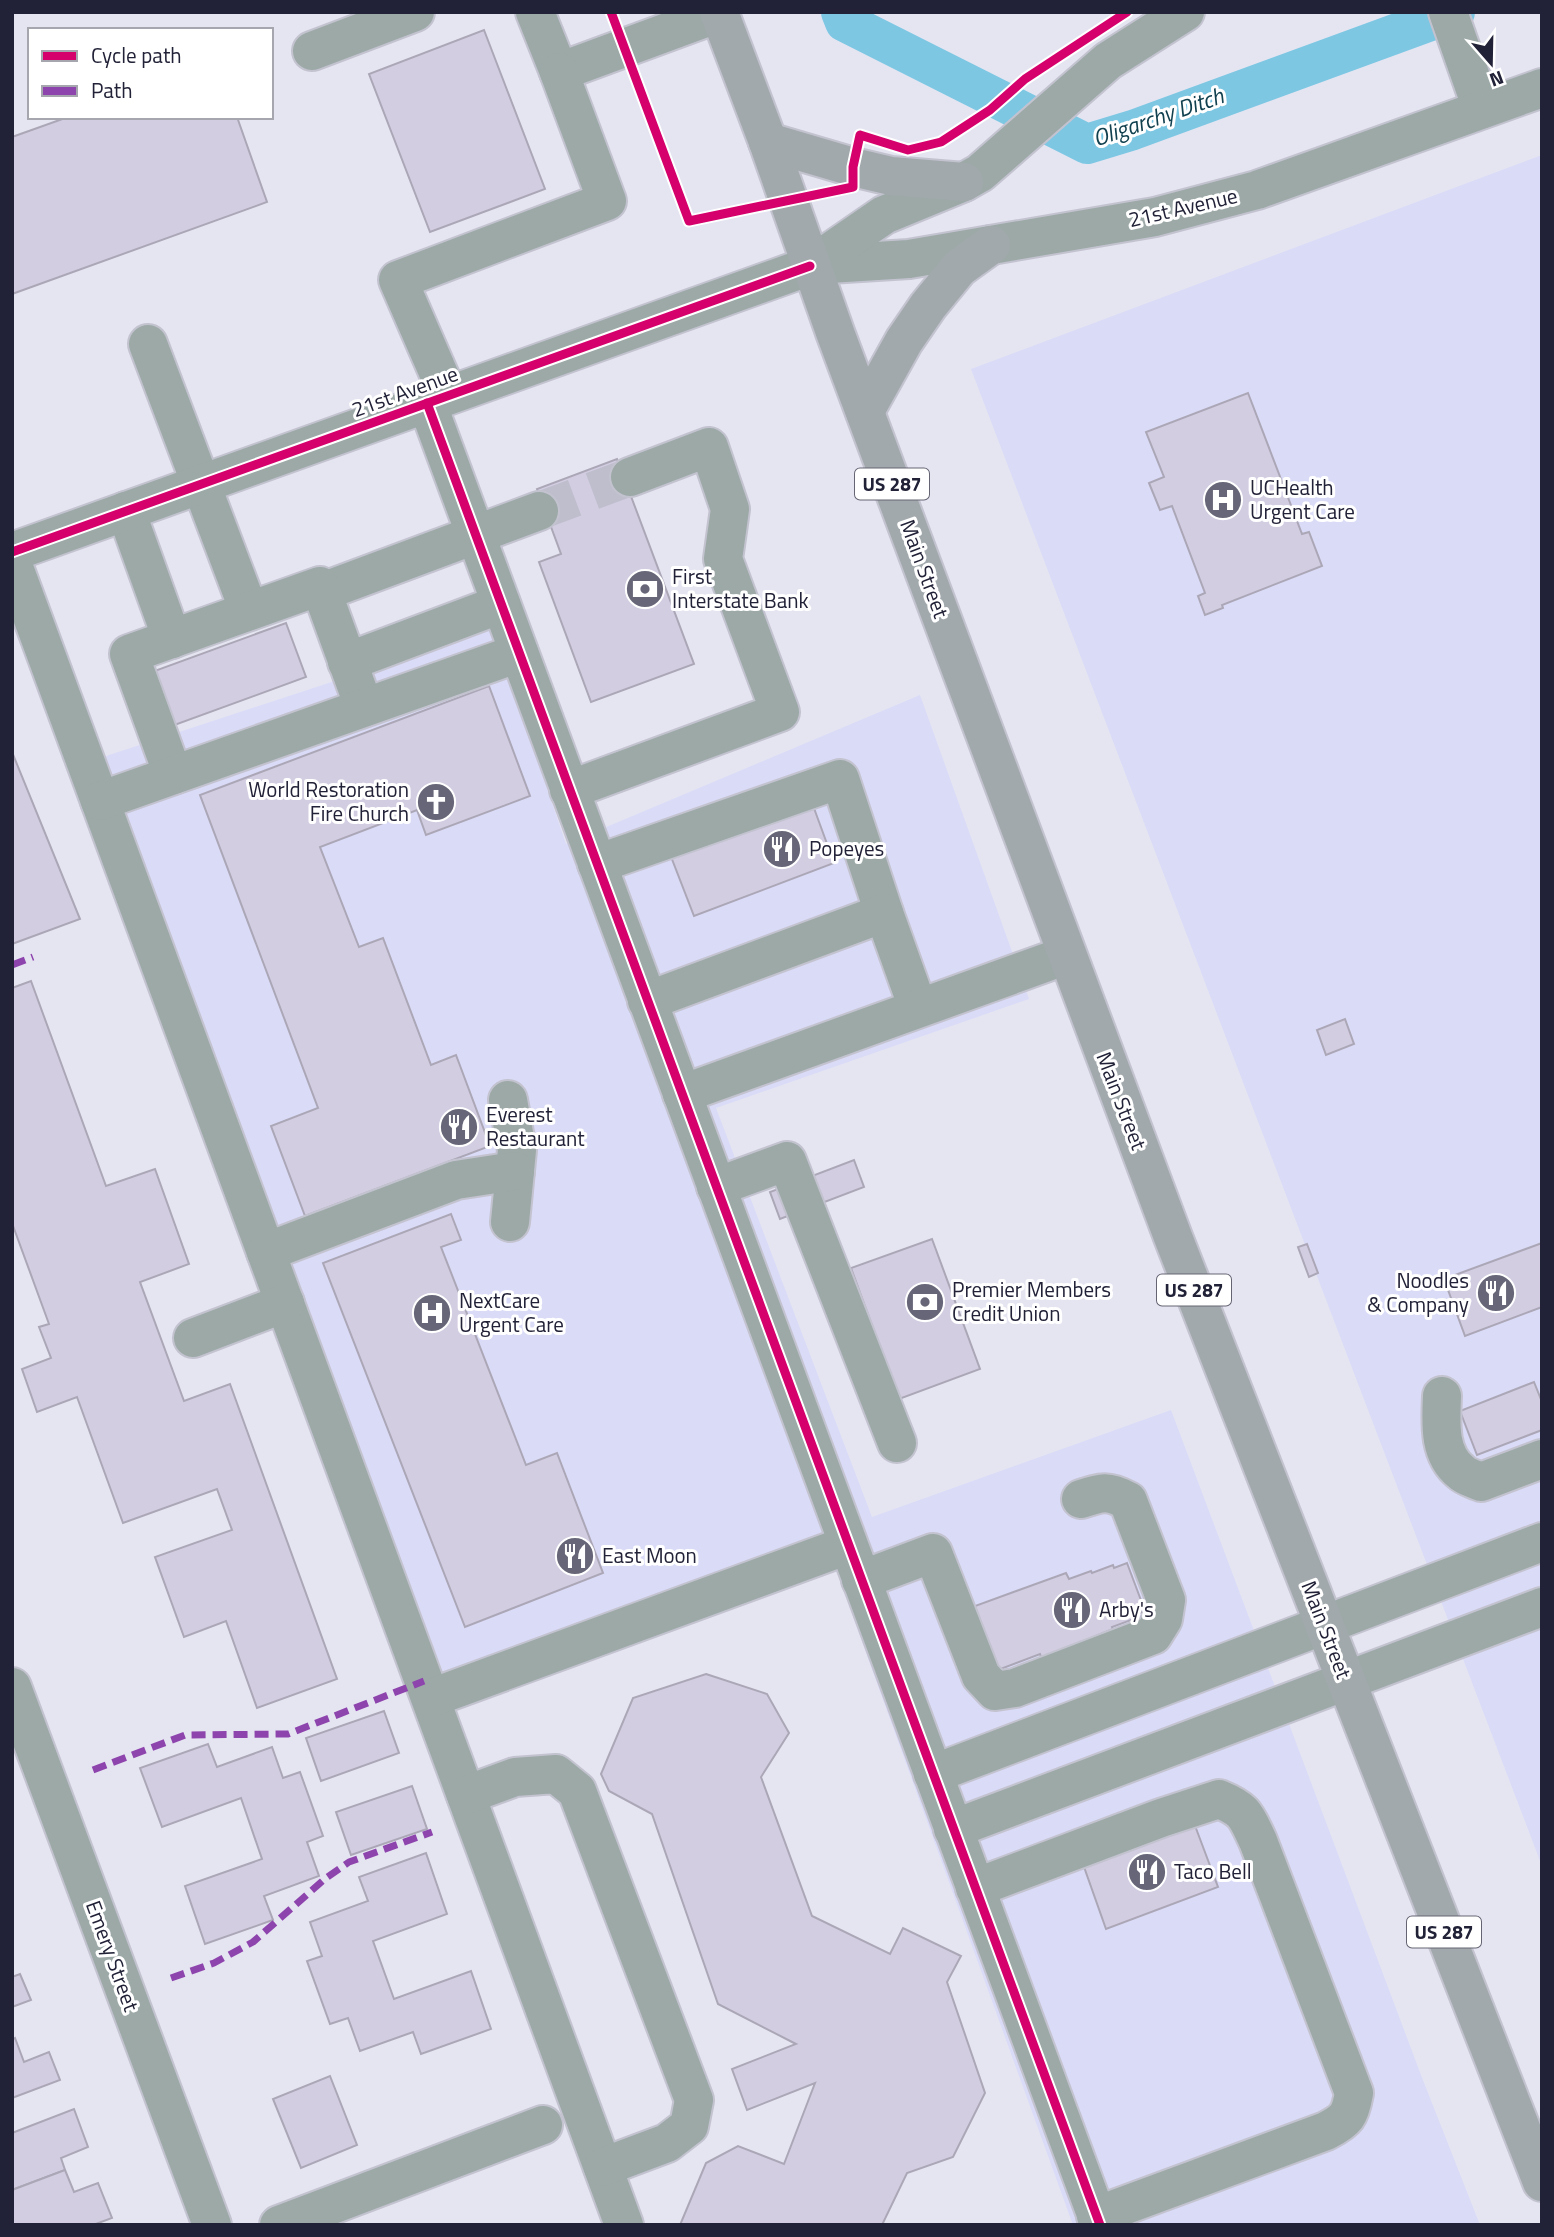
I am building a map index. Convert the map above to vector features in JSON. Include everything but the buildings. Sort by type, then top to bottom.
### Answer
[{"type":"highway","name":"Main Street","points":[[719,13],[768,142],[810,266],[1173,1237],[1542,2182]]},
{"type":"highway","points":[[768,142],[891,176],[964,182]]},
{"type":"highway","points":[[865,411],[904,341],[928,306],[959,268],[991,244]]},
{"type":"street","points":[[312,51],[415,12]]},
{"type":"street","points":[[535,12],[607,201],[398,280],[437,399],[475,534],[569,790],[1098,2221],[1326,2131],[1345,2121],[1351,2110],[1354,2093],[1258,1841],[1243,1811],[1219,1799],[975,1888]]},
{"type":"street","name":"21st Avenue","points":[[12,552],[810,266],[884,215],[980,173],[1108,61],[1185,12]]},
{"type":"street","points":[[1448,12],[1482,109]]},
{"type":"street","points":[[559,72],[719,13]]},
{"type":"street","name":"21st Avenue","points":[[810,266],[909,259],[1155,217],[1257,190],[1542,88]]},
{"type":"street","points":[[148,344],[249,611]]},
{"type":"street","points":[[569,790],[780,712],[723,559],[730,509],[709,447],[630,477]]},
{"type":"street","points":[[322,592],[539,510]]},
{"type":"street","points":[[126,511],[172,639]]},
{"type":"street","points":[[12,562],[624,2225]]},
{"type":"street","points":[[173,775],[129,654],[249,611],[320,586],[364,707]]},
{"type":"street","points":[[347,662],[501,604]]},
{"type":"street","points":[[100,801],[519,653]]},
{"type":"street","points":[[597,864],[840,779],[918,1008]]},
{"type":"street","points":[[647,1001],[884,913]]},
{"type":"street","points":[[682,1094],[1066,955]]},
{"type":"street","points":[[508,1100],[517,1150],[510,1222]]},
{"type":"street","points":[[716,1186],[787,1160],[897,1443]]},
{"type":"street","points":[[266,1252],[456,1180],[515,1171]]},
{"type":"street","points":[[192,1338],[285,1303]]},
{"type":"street","points":[[1442,1396],[1441,1431],[1450,1460],[1462,1473],[1482,1482],[1542,1459]]},
{"type":"street","points":[[861,1580],[933,1553],[981,1676],[995,1691],[1015,1688],[1153,1634],[1163,1619],[1166,1600],[1128,1501],[1113,1493],[1099,1493],[1081,1499]]},
{"type":"street","points":[[933,1774],[1542,1542]]},
{"type":"street","points":[[431,1698],[848,1545]]},
{"type":"street","points":[[953,1829],[1542,1607]]},
{"type":"street","points":[[1153,1634],[1173,1682]]},
{"type":"street","name":"Emery Street","points":[[12,1687],[212,2225]]},
{"type":"street","points":[[466,1795],[515,1777],[555,1774],[577,1791],[694,2100],[689,2126],[667,2143],[603,2167]]},
{"type":"street","points":[[279,2225],[542,2125]]},
{"type":"shaded area","points":[[1542,155],[1542,1866],[971,369]]},
{"type":"shaded area","points":[[493,629],[566,844],[920,695],[1029,999],[716,1108],[872,1517],[1171,1410],[1480,2225],[1073,2225],[835,1567],[456,1707],[97,759]]},
{"type":"waterway","name":"Oligarchy Ditch","points":[[841,12],[845,22],[1087,144],[1133,130],[1455,12]]},
{"type":"tunnel","points":[[539,511],[630,477]]},
{"type":"marked path","points":[[12,965],[33,957]]},
{"type":"marked path","points":[[93,1770],[185,1735],[288,1734],[424,1681]]},
{"type":"marked path","points":[[171,1978],[214,1963],[253,1942],[326,1878],[349,1862],[432,1832]]},
{"type":"cycle path","points":[[611,12],[689,221],[853,187],[853,167],[860,135],[908,150],[941,142],[990,110],[1025,79],[1127,12]]},
{"type":"cycle path","points":[[12,552],[810,266]]},
{"type":"cycle path","points":[[427,403],[1100,2225]]},
{"type":"place","name":"UCHealth Urgent Care","points":[[1223,500]]},
{"type":"place","name":"First Interstate Bank","points":[[645,589]]},
{"type":"place","name":"World Restoration Fire Church","points":[[436,802]]},
{"type":"place","name":"Popeyes","points":[[782,849]]},
{"type":"place","name":"Everest Restaurant","points":[[459,1127]]},
{"type":"place","name":"Noodles & Company","points":[[1496,1293]]},
{"type":"place","name":"Premier Members Credit Union","points":[[925,1302]]},
{"type":"place","name":"NextCare Urgent Care","points":[[432,1313]]},
{"type":"place","name":"East Moon","points":[[575,1556]]},
{"type":"place","name":"Arby's","points":[[1072,1610]]},
{"type":"place","name":"Taco Bell","points":[[1147,1872]]}]
